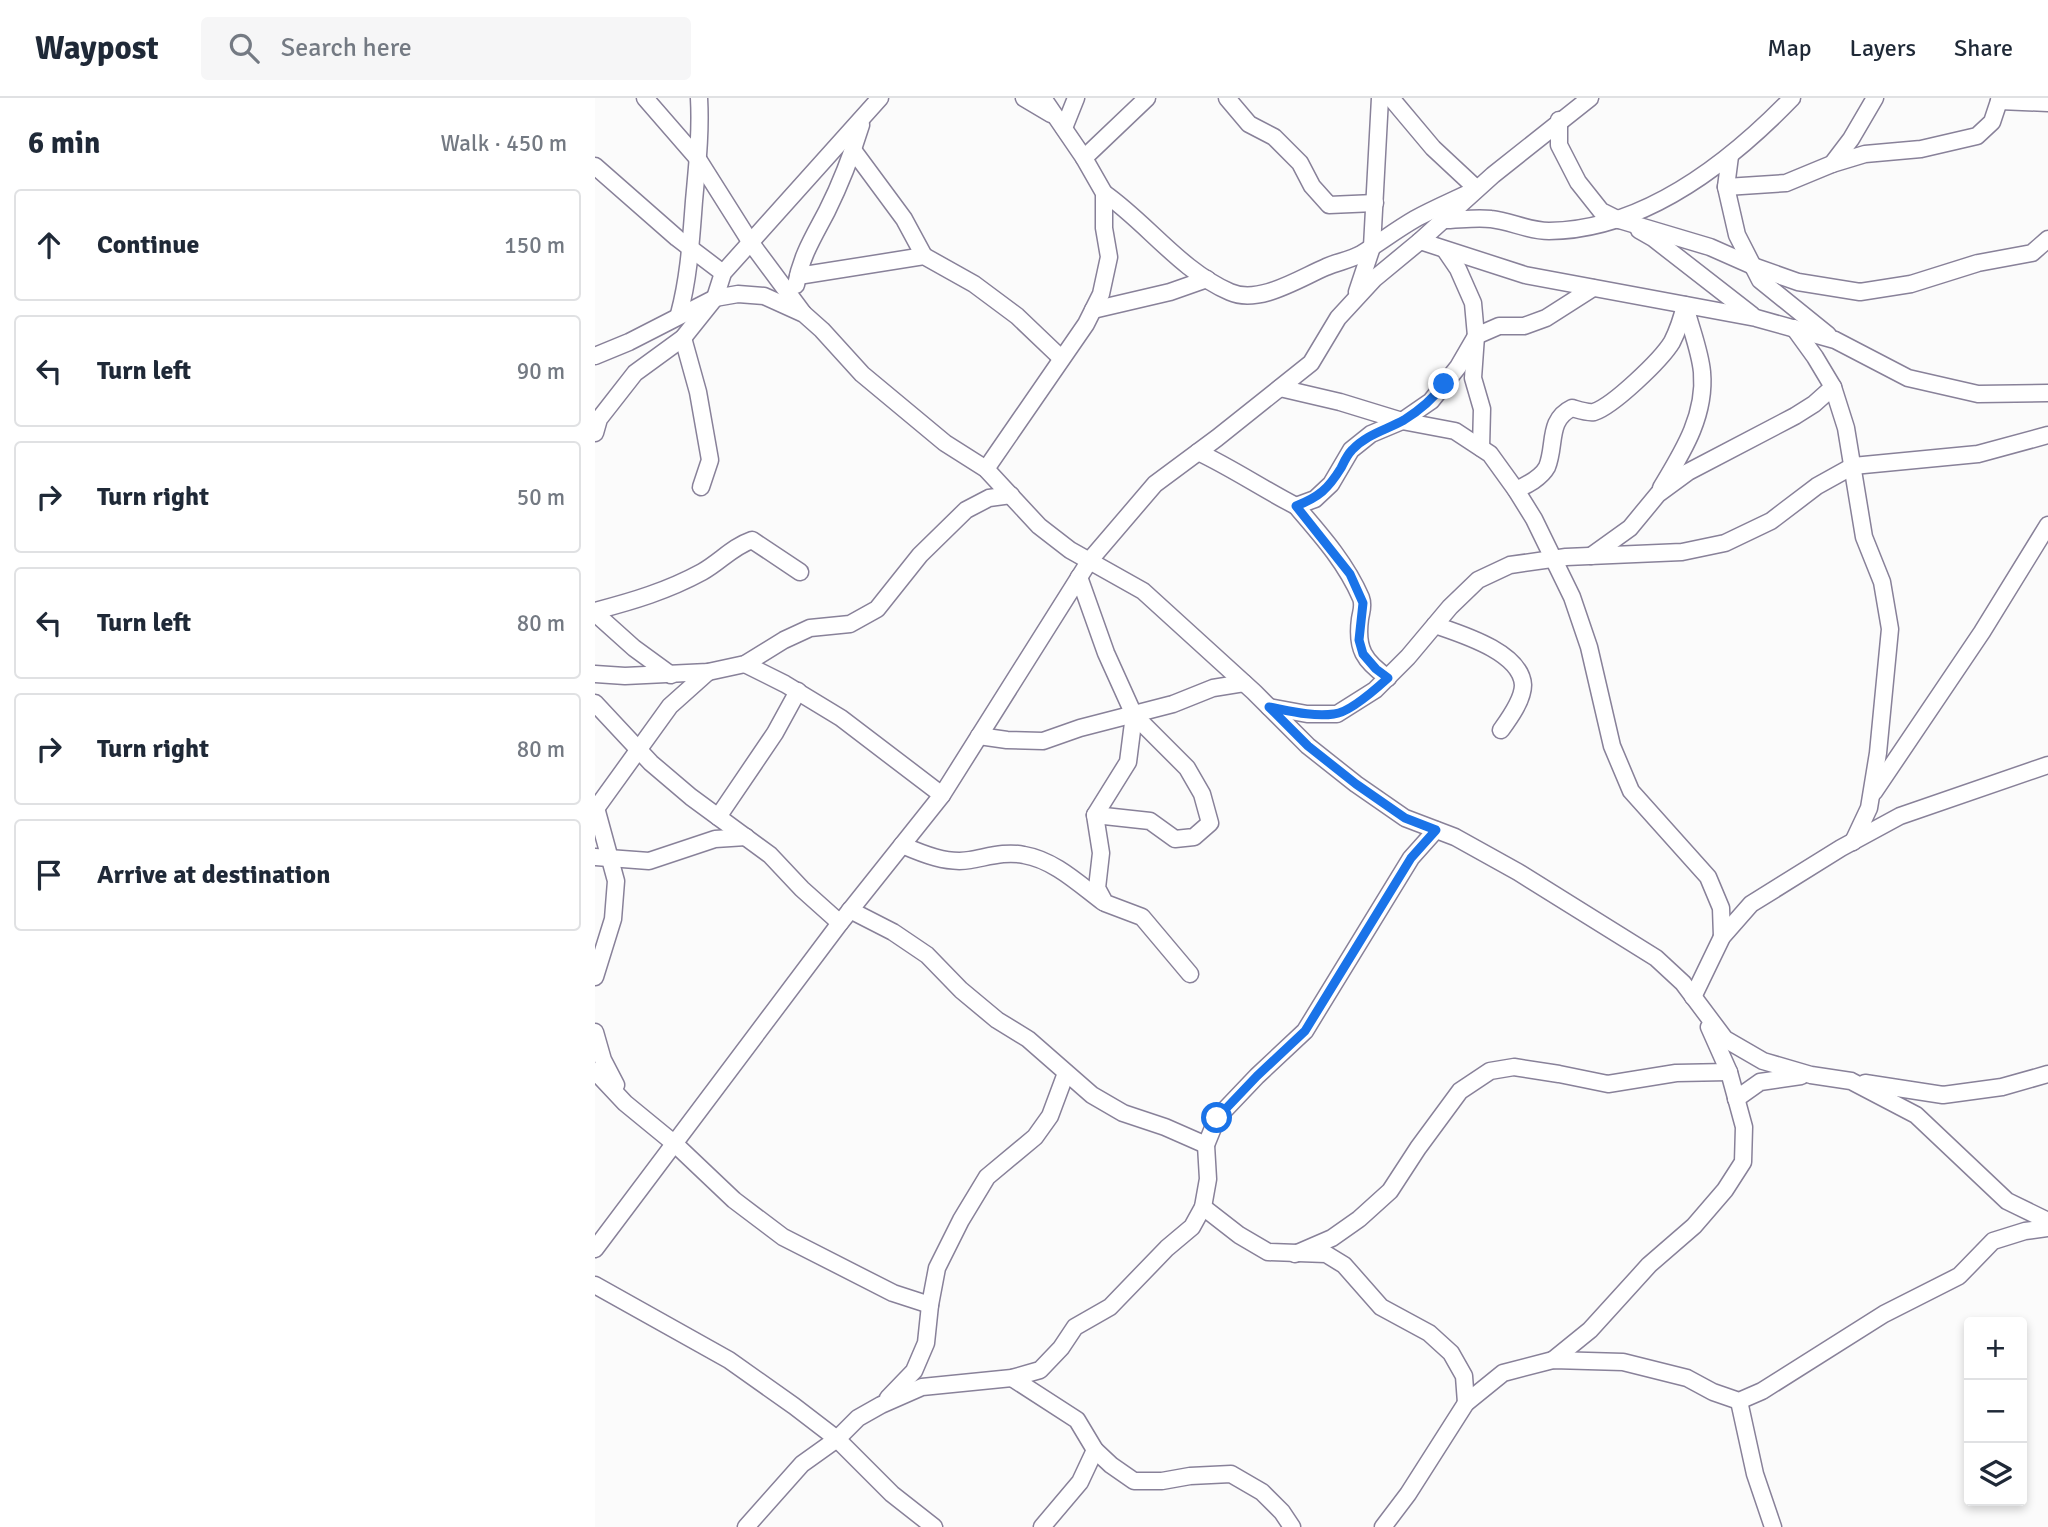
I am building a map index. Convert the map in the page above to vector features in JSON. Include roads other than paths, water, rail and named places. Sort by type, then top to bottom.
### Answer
[{"type":"street","points":[[645,98],[698,159],[751,243],[804,314],[862,374],[944,443],[986,469],[1039,526],[1070,550],[1143,591],[1308,746],[1356,784],[1405,818],[1455,837],[1518,872],[1646,951],[1683,983],[1725,1039],[1763,1061],[1811,1075],[1943,1095],[2002,1087],[2048,1074]]},
{"type":"street","points":[[679,314],[687,283],[691,249],[698,159],[699,98]]},
{"type":"street","points":[[595,433],[599,419],[635,373],[683,338],[715,298],[723,273],[880,98]]},
{"type":"street","points":[[1024,98],[1060,123]]},
{"type":"street","points":[[1043,98],[1104,193],[1207,279],[1233,294],[1259,295],[1358,256],[1415,220],[1477,188]]},
{"type":"street","points":[[1060,123],[1076,98]]},
{"type":"street","points":[[1084,158],[1147,98]]},
{"type":"street","points":[[1227,98],[1249,124],[1274,137],[1300,163],[1312,186],[1329,205],[1375,202]]},
{"type":"street","points":[[1354,301],[1372,247],[1380,98]]},
{"type":"street","points":[[1391,98],[1433,148],[1477,188]]},
{"type":"street","points":[[595,1250],[840,923],[942,795],[1090,560],[1155,484],[1311,363],[1338,318],[1374,279],[1420,242],[1477,188],[1559,120],[1590,98]]},
{"type":"street","points":[[1443,220],[1490,219],[1546,231],[1584,228],[1616,219],[1671,195],[1714,169],[1756,135],[1791,98]]},
{"type":"street","points":[[1832,164],[1851,139],[1875,98]]},
{"type":"street","points":[[1726,187],[1786,183],[1865,154],[1920,149],[1977,136],[1992,122],[1999,99],[2048,103]]},
{"type":"street","points":[[804,314],[796,287],[798,276],[808,245],[827,210],[853,150],[864,116]]},
{"type":"street","points":[[1559,120],[1559,145],[1577,182],[1601,211],[1653,238],[1756,318]]},
{"type":"street","points":[[853,150],[904,219],[924,256],[974,284],[1017,316],[1061,358]]},
{"type":"street","points":[[1730,156],[1726,187],[1737,235],[1760,279],[1835,340],[1908,378],[1978,394],[2048,393]]},
{"type":"street","points":[[595,166],[691,249],[723,273]]},
{"type":"street","points":[[986,469],[1086,324],[1101,294],[1109,257],[1104,228],[1104,193]]},
{"type":"street","points":[[1616,219],[1710,247],[1798,282],[1860,292],[1911,284],[1978,263],[2032,253],[2048,239]]},
{"type":"street","points":[[1420,242],[1525,275],[1756,318],[1835,340]]},
{"type":"street","points":[[1445,250],[1458,269],[1473,303],[1476,336],[1473,378],[1482,409],[1481,448]]},
{"type":"street","points":[[798,276],[924,256]]},
{"type":"street","points":[[1093,310],[1170,292],[1207,279]]},
{"type":"street","points":[[1296,506],[1315,499],[1331,484],[1351,450],[1371,434],[1402,421],[1431,401],[1458,367],[1476,336],[1499,326],[1524,326],[1546,318],[1593,288]]},
{"type":"street","points":[[595,356],[629,342],[679,314],[715,298],[738,294],[764,296],[804,314]]},
{"type":"street","points":[[1516,490],[1532,483],[1546,468],[1553,430],[1564,412],[1572,408],[1591,413],[1604,407],[1634,382],[1671,342],[1685,305]]},
{"type":"street","points":[[1591,556],[1630,528],[1658,494],[1689,442],[1700,405],[1702,372],[1685,305]]},
{"type":"street","points":[[1794,328],[1833,387],[1846,428],[1864,537],[1882,582],[1891,629],[1871,797],[1869,808],[1853,842]]},
{"type":"street","points":[[683,338],[698,392],[710,460],[701,487]]},
{"type":"street","points":[[1658,494],[1697,467],[1814,404],[1833,387]]},
{"type":"street","points":[[1280,388],[1340,402],[1402,421],[1455,431],[1490,454],[1516,490],[1572,597],[1589,646],[1612,747],[1631,791],[1708,877],[1721,908],[1722,937]]},
{"type":"street","points":[[1269,707],[1307,714],[1337,715],[1388,678],[1450,607],[1478,580],[1510,565],[1591,556],[1682,552],[1725,543],[1771,521],[1817,486],[1853,466],[1978,454],[2048,435]]},
{"type":"street","points":[[1198,452],[1226,465],[1296,506],[1350,574],[1363,603],[1359,640],[1363,654],[1388,678]]},
{"type":"street","points":[[595,674],[671,675],[708,672],[745,664],[810,628],[850,624],[877,609],[920,555],[965,510],[989,498],[1011,495]]},
{"type":"street","points":[[1871,797],[1982,632],[2048,525]]},
{"type":"street","points":[[595,612],[651,597],[704,571],[737,545],[752,540],[800,572]]},
{"type":"street","points":[[1079,577],[1106,653],[1134,715],[1187,768],[1202,794],[1210,823],[1194,837],[1175,839],[1150,821],[1095,815]]},
{"type":"street","points":[[595,612],[633,648],[671,675]]},
{"type":"street","points":[[1435,625],[1491,645],[1519,672],[1523,687],[1512,714],[1501,730]]},
{"type":"street","points":[[745,664],[841,718],[942,795]]},
{"type":"street","points":[[595,977],[613,919],[616,881],[602,857],[595,808],[628,768],[638,749],[670,706],[708,672]]},
{"type":"street","points":[[979,736],[1044,741],[1080,728],[1173,704],[1213,688],[1244,683]]},
{"type":"street","points":[[719,817],[775,733],[797,691]]},
{"type":"street","points":[[595,703],[638,749],[691,797],[770,855],[840,923]]},
{"type":"street","points":[[1105,903],[1097,888],[1101,853],[1095,815],[1128,762],[1134,715]]},
{"type":"street","points":[[1693,997],[1722,937],[1751,904],[1900,816],[2048,765]]},
{"type":"street","points":[[746,1527],[802,1464],[837,1439],[858,1418],[881,1405],[922,1387],[1012,1378],[1040,1370],[1076,1327],[1110,1307],[1167,1248],[1192,1227],[1203,1207],[1208,1179],[1206,1145],[1217,1118],[1305,1031],[1411,858],[1436,830]]},
{"type":"street","points":[[602,857],[649,861],[715,839],[746,837]]},
{"type":"street","points":[[902,845],[930,857],[967,861],[993,854],[1024,855],[1049,863],[1105,903],[1142,917],[1190,974]]},
{"type":"street","points":[[850,910],[893,932],[927,955],[961,990],[997,1020],[1028,1039],[1091,1095],[1123,1113],[1206,1145]]},
{"type":"street","points":[[1553,1360],[1590,1331],[1649,1265],[1694,1226],[1725,1190],[1743,1163],[1744,1127],[1729,1072],[1703,1012]]},
{"type":"street","points":[[595,1032],[603,1060],[625,1103]]},
{"type":"street","points":[[1296,1254],[1332,1238],[1359,1219],[1390,1191],[1461,1091],[1490,1071],[1514,1067],[1559,1073],[1608,1084],[1676,1073],[1729,1072]]},
{"type":"street","points":[[595,1071],[625,1103],[675,1144],[734,1200],[783,1237],[893,1293],[930,1305]]},
{"type":"street","points":[[881,1405],[914,1371],[926,1343],[937,1268],[961,1220],[987,1177],[1035,1137],[1050,1116],[1066,1073]]},
{"type":"street","points":[[1736,1099],[1760,1082],[1811,1075]]},
{"type":"street","points":[[1851,1081],[1916,1115],[2007,1200],[2048,1221]]},
{"type":"street","points":[[1203,1207],[1268,1252],[1326,1254],[1344,1265],[1381,1307],[1429,1334],[1451,1353],[1465,1376],[1466,1403]]},
{"type":"street","points":[[1383,1527],[1408,1494],[1466,1403],[1503,1373],[1553,1360],[1623,1362],[1687,1378],[1713,1392],[1739,1401],[1762,1391],[1884,1314],[1959,1276],[1993,1241],[2025,1231],[2048,1228]]},
{"type":"street","points":[[595,1286],[729,1360],[837,1439],[892,1494],[934,1527]]},
{"type":"street","points":[[1012,1378],[1077,1420],[1095,1450],[1111,1465],[1134,1480],[1162,1482],[1189,1476],[1231,1474],[1262,1492],[1282,1512],[1292,1527]]},
{"type":"street","points":[[1739,1401],[1755,1474],[1773,1527]]},
{"type":"street","points":[[1042,1527],[1080,1482],[1095,1450]]}]
